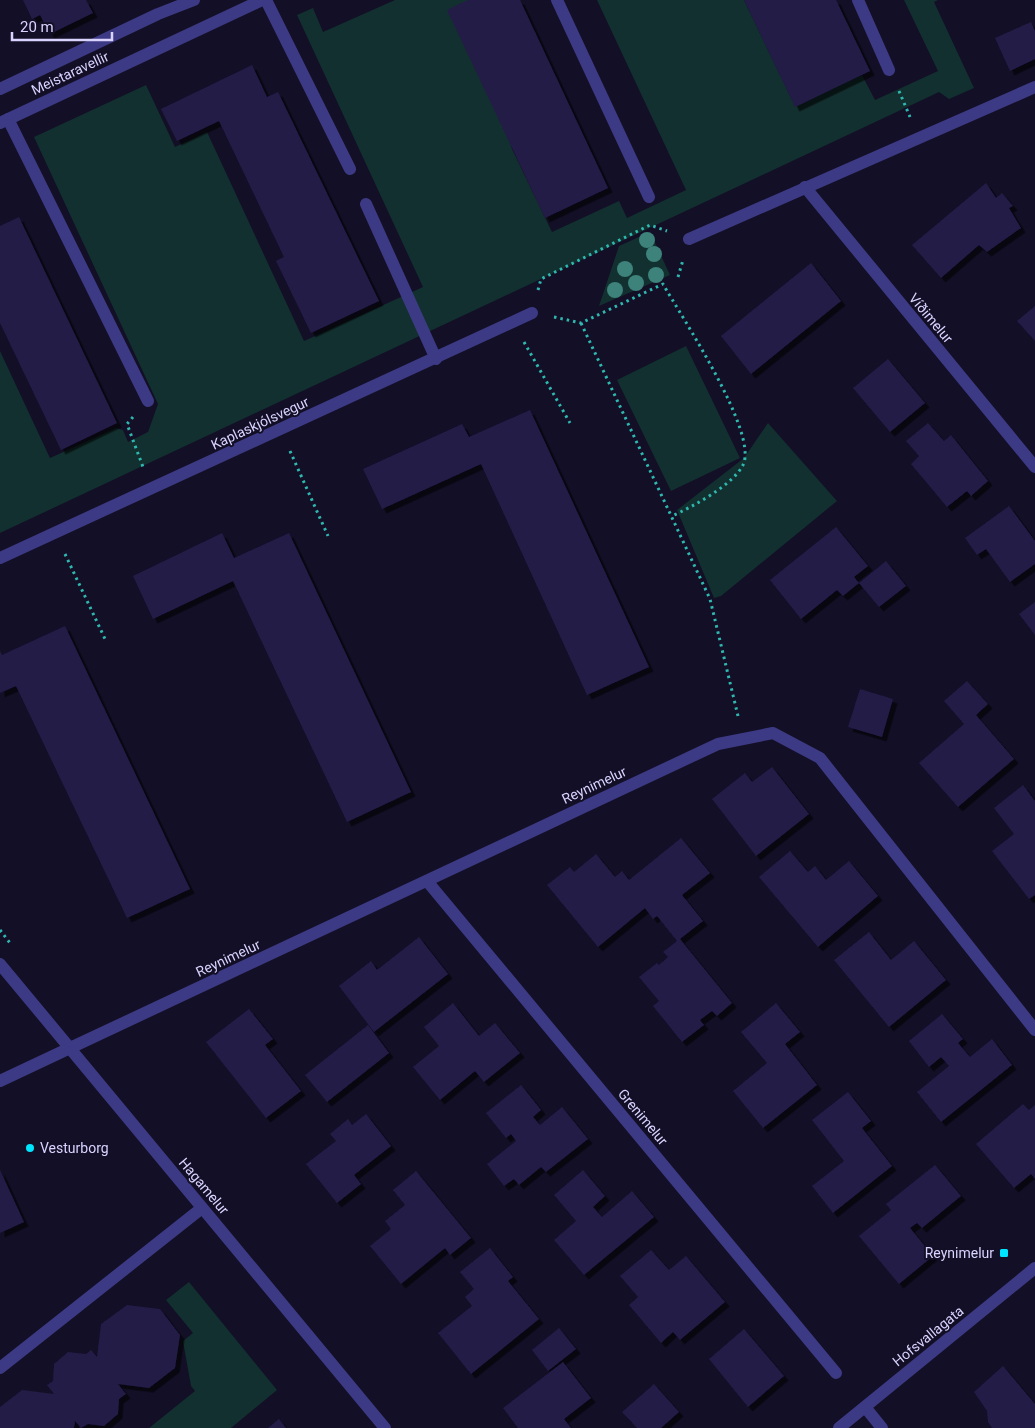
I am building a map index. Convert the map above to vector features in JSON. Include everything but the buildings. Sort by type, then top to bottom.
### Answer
[{"type":"street","name":"Meistaravellir","points":[[0,89],[158,14],[194,0]]},
{"type":"street","name":"Meistaravellir","points":[[4,121],[264,0]]},
{"type":"street","points":[[264,0],[350,169]]},
{"type":"street","points":[[556,0],[650,197]]},
{"type":"street","points":[[858,0],[889,70]]},
{"type":"street","points":[[689,238],[1035,87]]},
{"type":"street","points":[[4,121],[148,401]]},
{"type":"street","name":"Víðimelur","points":[[805,186],[1035,467]]},
{"type":"street","points":[[366,204],[436,359]]},
{"type":"street","name":"Kaplaskjólsvegur","points":[[0,558],[436,359],[532,313]]},
{"type":"street","name":"Reynimelur","points":[[0,1081],[718,744],[773,733],[820,758],[1035,1030]]},
{"type":"street","name":"Grenimelur","points":[[427,881],[836,1372]]},
{"type":"street","name":"Hagamelur","points":[[0,964],[385,1428]]},
{"type":"street","points":[[0,1368],[202,1208]]},
{"type":"street","name":"Hofsvallagata","points":[[839,1428],[1035,1268]]},
{"type":"street","points":[[866,1407],[882,1428]]},
{"type":"path","points":[[889,70],[919,137]]},
{"type":"path","points":[[672,516],[706,498],[743,466],[746,453],[736,414],[663,284],[581,323],[532,313],[541,279],[650,225],[689,238],[678,276]]},
{"type":"path","points":[[513,322],[570,423]]},
{"type":"path","points":[[581,323],[710,599],[743,739]]},
{"type":"path","points":[[145,473],[126,424],[148,401]]},
{"type":"path","points":[[280,430],[328,536]]},
{"type":"path","points":[[56,532],[106,641]]},
{"type":"green space","points":[[395,0],[468,0],[512,149],[552,232],[619,201],[627,218],[686,190],[597,0],[744,0],[795,106],[862,75],[875,100],[938,71],[904,0],[938,0],[934,2],[974,88],[949,99],[939,92],[0,533],[0,351],[50,458],[116,428],[123,430],[128,442],[148,432],[158,404],[34,137],[146,85],[175,147],[207,132],[304,341],[423,287],[297,15],[313,8],[323,32]]},
{"type":"green space","points":[[650,232],[670,275],[599,306],[619,246]]},
{"type":"green space","points":[[686,346],[740,458],[671,491],[617,380]]},
{"type":"green space","points":[[768,423],[837,501],[721,596],[714,598],[677,510],[744,458]]},
{"type":"green space","points":[[189,1282],[277,1390],[231,1428],[149,1428],[195,1391],[191,1386],[183,1341],[193,1333],[166,1300]]},
{"type":"place","name":"Vesturborg","points":[[30,1148]]},
{"type":"place","name":"Reynimelur","points":[[1004,1253]]}]
